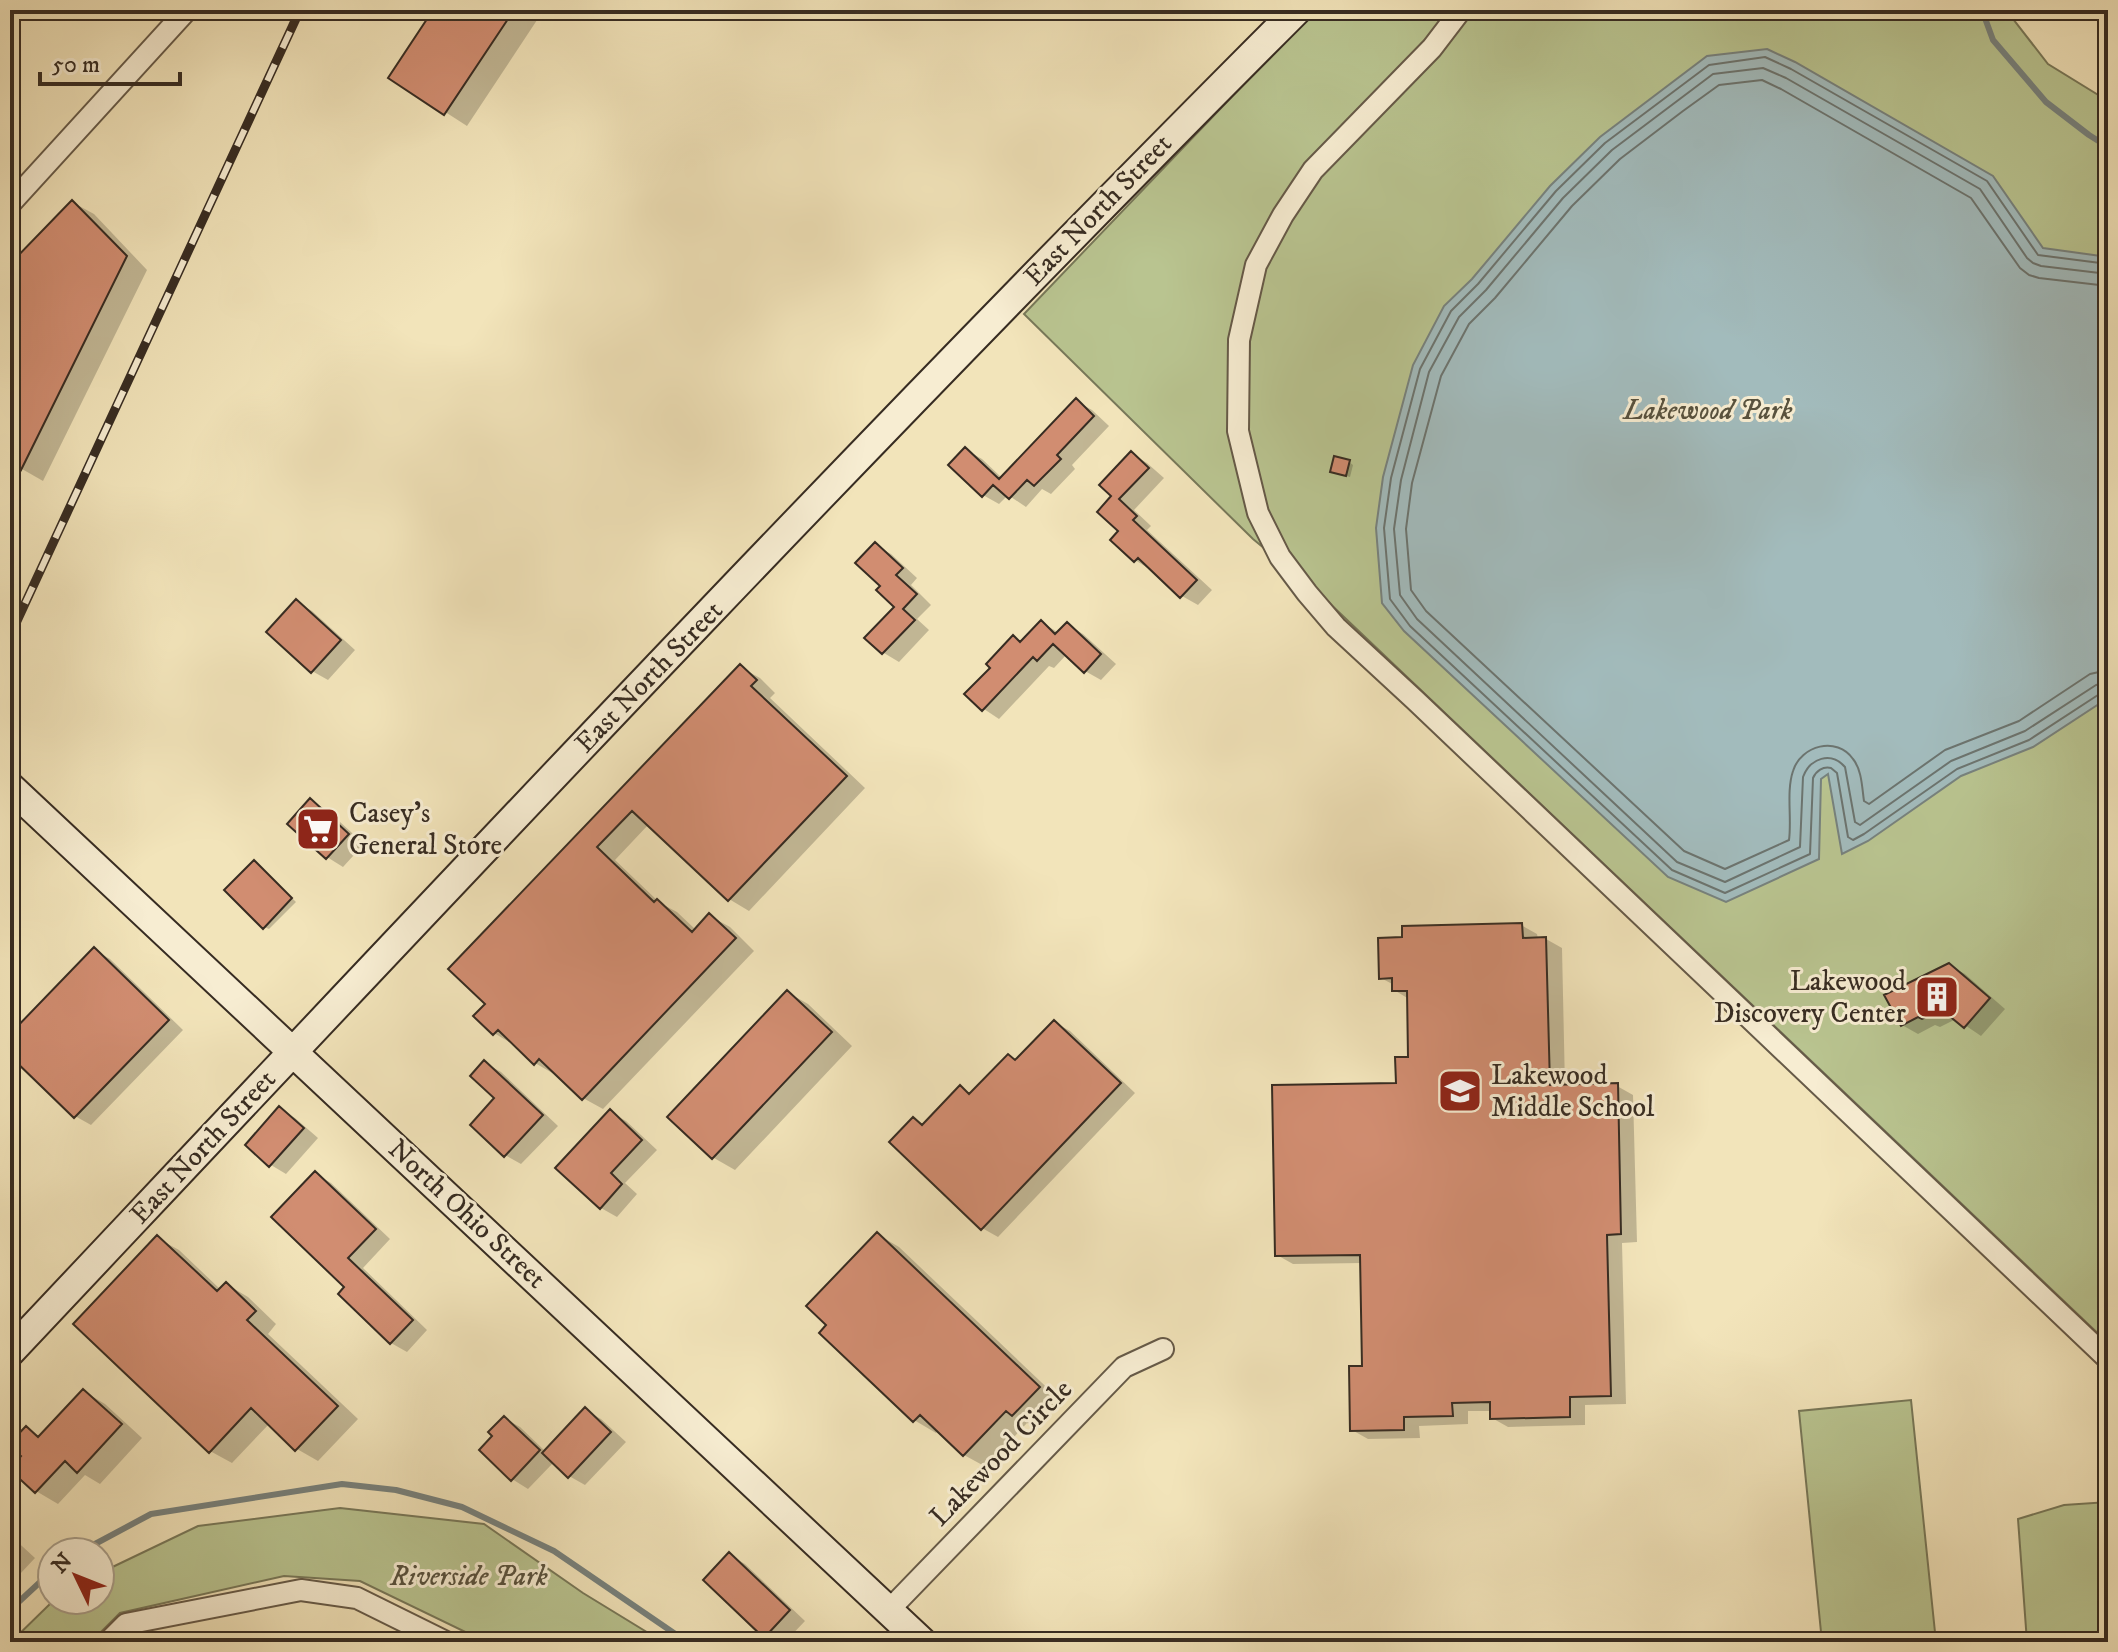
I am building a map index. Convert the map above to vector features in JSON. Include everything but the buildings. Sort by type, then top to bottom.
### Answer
[{"type":"street","points":[[10,204],[187,10]]},
{"type":"street","name":"East North Street","points":[[10,1352],[293,1051],[1066,242],[1297,10]]},
{"type":"street","points":[[1461,10],[1432,48],[1313,170],[1283,215],[1256,265],[1239,340],[1237,385],[1238,431],[1258,513],[1280,557],[1336,627],[2108,1359]]},
{"type":"street","name":"North Ohio Street","points":[[10,787],[922,1642]]},
{"type":"street","name":"Lakewood Circle","points":[[889,1610],[1124,1367],[1163,1349]]},
{"type":"street","points":[[108,1642],[126,1624],[301,1590],[357,1598],[446,1642]]},
{"type":"green space","name":"Lakewood Park","points":[[1315,10],[2006,10],[2048,64],[2108,101],[2108,1343],[1324,598],[1253,539],[1024,314]]},
{"type":"green space","points":[[1911,1400],[1936,1642],[1822,1642],[1799,1411]]},
{"type":"green space","points":[[2108,1502],[2108,1642],[2027,1642],[2018,1519],[2064,1505]]},
{"type":"green space","name":"Riverside Park","points":[[340,1508],[484,1524],[583,1593],[663,1642],[486,1642],[360,1581],[284,1576],[120,1613],[91,1642],[11,1642],[38,1616],[116,1616],[116,1565],[198,1526]]},
{"type":"water","points":[[1767,49],[1993,176],[2043,248],[2108,257],[2108,698],[2033,747],[1961,776],[1868,841],[1842,854],[1828,774],[1821,779],[1819,859],[1726,902],[1668,877],[1404,631],[1382,603],[1376,528],[1383,477],[1413,365],[1444,306],[1472,279],[1550,186],[1600,137],[1707,56]]},
{"type":"waterway","points":[[1982,10],[1993,40],[2046,102],[2108,147]]},
{"type":"waterway","points":[[110,1536],[151,1514],[342,1484],[396,1490],[462,1507],[554,1551],[687,1642]]},
{"type":"waterway","points":[[10,1610],[36,1586]]},
{"type":"railway","points":[[10,636],[300,10]]},
{"type":"place","name":"Casey's General Store","points":[[318,829]]},
{"type":"place","name":"Lakewood Discovery Center","points":[[1937,997]]},
{"type":"place","name":"Lakewood Middle School","points":[[1460,1091]]}]
